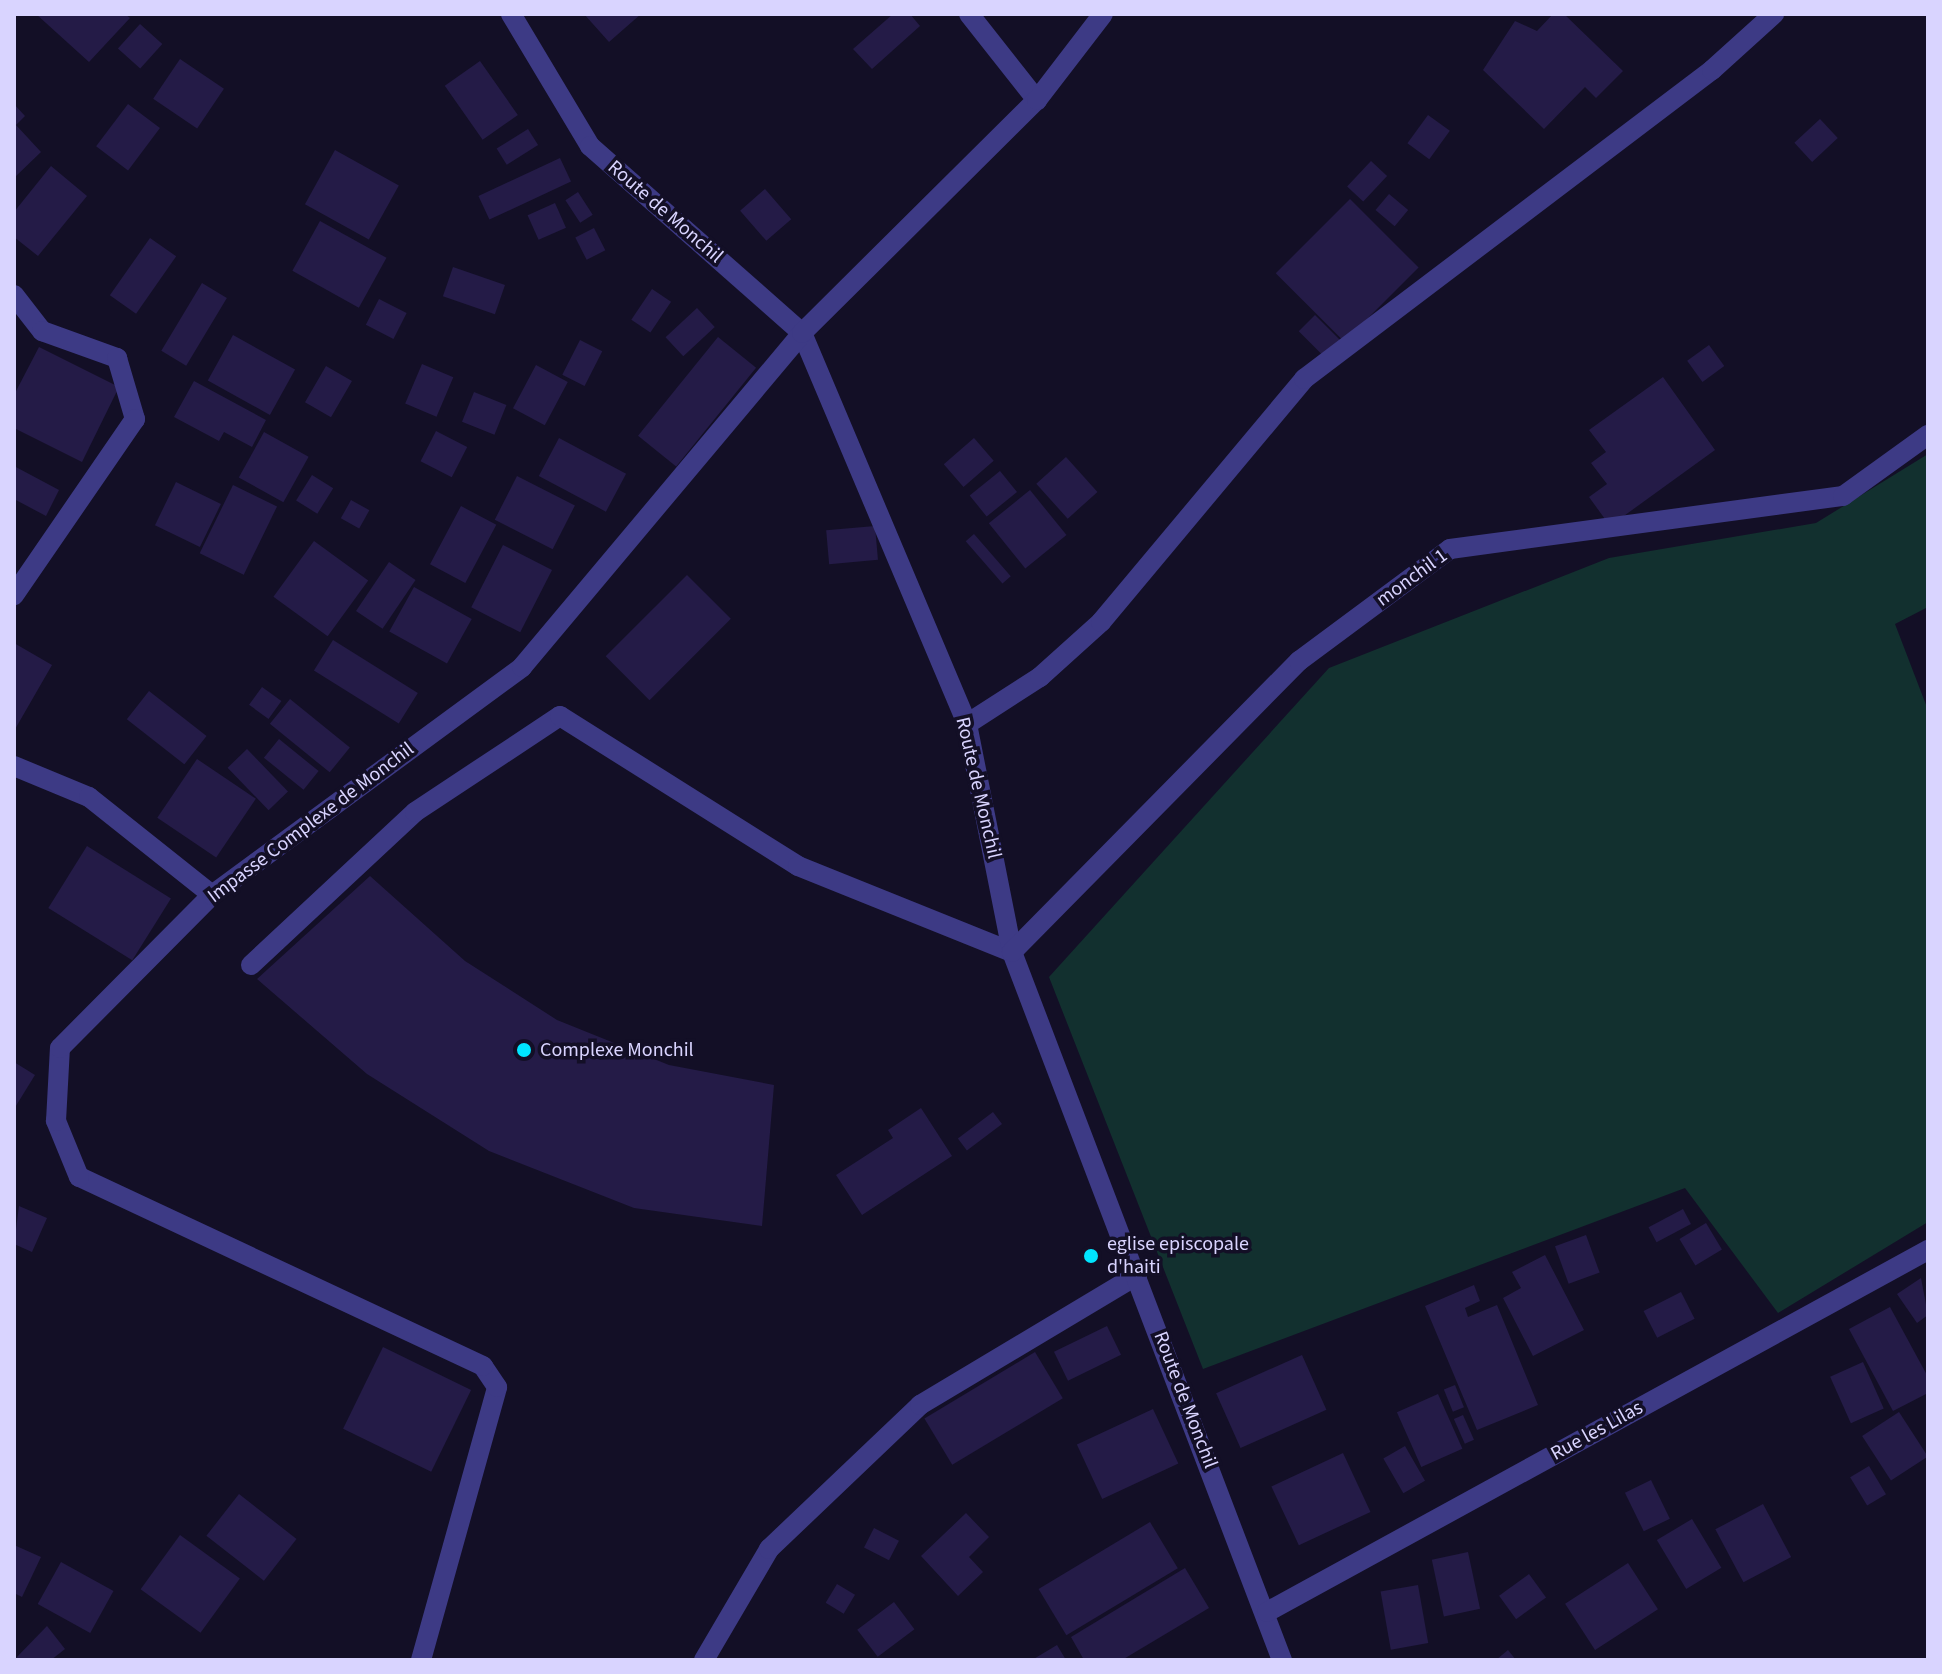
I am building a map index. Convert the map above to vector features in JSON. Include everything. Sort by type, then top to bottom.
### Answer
[{"type":"street","name":"Route de Monchil","points":[[511,14],[590,146],[802,333],[967,724],[1012,952],[1267,1612],[1282,1660]]},
{"type":"street","points":[[969,14],[1037,100],[1103,14]]},
{"type":"street","points":[[967,724],[1040,677],[1101,622],[1304,379],[1712,70],[1774,14]]},
{"type":"street","name":"Impasse Complexe de Monchil","points":[[421,1660],[490,1423],[497,1387],[483,1366],[79,1177],[56,1121],[60,1048],[212,895],[522,667],[802,333],[1037,100]]},
{"type":"street","points":[[14,295],[42,331],[117,358],[135,419],[14,595]]},
{"type":"street","name":"monchil 1","points":[[1012,952],[1299,661],[1450,549],[1843,496],[1928,435]]},
{"type":"street","points":[[251,965],[415,812],[560,716],[798,866],[1012,952]]},
{"type":"street","points":[[14,766],[89,797],[212,895]]},
{"type":"street","name":"Rue les Lilas","points":[[1267,1612],[1928,1250]]},
{"type":"street","points":[[704,1660],[769,1549],[920,1405],[1137,1275]]},
{"type":"green space","points":[[1928,454],[1928,607],[1895,624],[1928,710],[1928,1222],[1778,1313],[1685,1188],[1203,1369],[1049,977],[1329,668],[1609,558],[1816,523]]},
{"type":"building","points":[[36,14],[125,14],[130,18],[89,62]]},
{"type":"building","points":[[584,14],[641,14],[609,42]]},
{"type":"building","points":[[893,14],[910,14],[920,26],[872,69],[853,49]]},
{"type":"building","points":[[1553,14],[1564,14],[1623,71],[1596,98],[1585,87],[1544,129],[1483,70],[1515,21],[1537,31]]},
{"type":"building","points":[[140,24],[162,44],[140,69],[118,49]]},
{"type":"building","points":[[180,59],[224,89],[197,128],[153,99]]},
{"type":"building","points":[[480,61],[518,115],[483,140],[445,86]]},
{"type":"building","points":[[14,104],[25,116],[16,125],[41,152],[14,178]]},
{"type":"building","points":[[128,104],[160,128],[128,170],[96,146]]},
{"type":"building","points":[[1428,115],[1450,131],[1429,159],[1407,143]]},
{"type":"building","points":[[1820,119],[1838,138],[1812,162],[1794,143]]},
{"type":"building","points":[[528,129],[538,145],[507,165],[497,149]]},
{"type":"building","points":[[335,150],[399,185],[369,240],[305,204]]},
{"type":"building","points":[[560,158],[571,182],[489,220],[478,196]]},
{"type":"building","points":[[1371,161],[1387,176],[1363,202],[1347,187]]},
{"type":"building","points":[[51,166],[87,196],[38,256],[14,237],[14,212]]},
{"type":"building","points":[[765,189],[791,219],[766,241],[740,211]]},
{"type":"building","points":[[578,192],[593,215],[580,223],[565,200]]},
{"type":"building","points":[[1389,194],[1408,210],[1395,226],[1376,210]]},
{"type":"building","points":[[1350,199],[1419,268],[1344,342],[1276,273]]},
{"type":"building","points":[[555,203],[566,228],[539,240],[528,215]]},
{"type":"building","points":[[320,221],[386,258],[359,308],[292,271]]},
{"type":"building","points":[[594,228],[605,250],[587,260],[575,238]]},
{"type":"building","points":[[150,238],[176,256],[136,314],[110,295]]},
{"type":"building","points":[[453,267],[505,285],[495,314],[443,296]]},
{"type":"building","points":[[202,283],[227,298],[186,366],[161,351]]},
{"type":"building","points":[[652,289],[671,302],[650,333],[631,320]]},
{"type":"building","points":[[379,299],[407,313],[393,339],[366,325]]},
{"type":"building","points":[[697,308],[715,327],[683,356],[666,337]]},
{"type":"building","points":[[1315,315],[1343,343],[1327,360],[1299,331]]},
{"type":"building","points":[[233,335],[295,369],[270,415],[208,380]]},
{"type":"building","points":[[718,337],[756,368],[676,467],[638,436]]},
{"type":"building","points":[[580,340],[602,351],[585,386],[562,375]]},
{"type":"building","points":[[1709,345],[1724,366],[1702,382],[1687,361]]},
{"type":"building","points":[[39,347],[119,387],[82,462],[14,428],[14,395]]},
{"type":"building","points":[[422,364],[453,377],[436,417],[405,404]]},
{"type":"building","points":[[536,365],[568,382],[545,425],[513,408]]},
{"type":"building","points":[[326,366],[352,381],[331,417],[305,402]]},
{"type":"building","points":[[1663,377],[1715,450],[1610,526],[1589,497],[1607,484],[1591,463],[1606,452],[1589,430]]},
{"type":"building","points":[[194,381],[266,420],[252,447],[224,432],[219,441],[174,417]]},
{"type":"building","points":[[474,392],[506,405],[494,435],[462,422]]},
{"type":"building","points":[[436,431],[467,447],[452,477],[421,461]]},
{"type":"building","points":[[264,432],[309,457],[283,502],[239,477]]},
{"type":"building","points":[[559,438],[626,474],[606,512],[539,476]]},
{"type":"building","points":[[974,438],[994,461],[963,487],[944,464]]},
{"type":"building","points":[[1066,457],[1097,492],[1068,519],[1036,484]]},
{"type":"building","points":[[14,466],[59,490],[46,516],[14,499]]},
{"type":"building","points":[[1000,471],[1017,492],[987,517],[970,496]]},
{"type":"building","points":[[312,475],[333,488],[317,514],[296,500]]},
{"type":"building","points":[[517,476],[575,506],[553,549],[495,520]]},
{"type":"building","points":[[176,482],[221,504],[200,547],[155,525]]},
{"type":"building","points":[[233,485],[277,506],[244,575],[200,553]]},
{"type":"building","points":[[1030,490],[1067,535],[1025,568],[989,523]]},
{"type":"building","points":[[351,500],[369,510],[359,529],[341,518]]},
{"type":"building","points":[[461,506],[496,525],[465,583],[430,564]]},
{"type":"building","points":[[875,526],[878,560],[829,564],[826,530]]},
{"type":"building","points":[[974,534],[1011,576],[1002,583],[966,541]]},
{"type":"building","points":[[314,541],[368,580],[328,636],[273,597]]},
{"type":"building","points":[[503,545],[552,570],[520,632],[471,607]]},
{"type":"building","points":[[389,562],[416,580],[383,629],[356,611]]},
{"type":"building","points":[[687,575],[731,619],[650,700],[606,656]]},
{"type":"building","points":[[414,587],[472,619],[447,664],[389,632]]},
{"type":"building","points":[[333,640],[418,693],[399,724],[314,671]]},
{"type":"building","points":[[14,643],[52,665],[14,731]]},
{"type":"building","points":[[262,687],[281,701],[268,719],[249,705]]},
{"type":"building","points":[[149,691],[207,736],[184,764],[127,719]]},
{"type":"building","points":[[290,699],[350,747],[330,772],[270,724]]},
{"type":"building","points":[[279,739],[319,771],[304,790],[264,758]]},
{"type":"building","points":[[247,749],[288,791],[269,810],[228,768]]},
{"type":"building","points":[[197,759],[256,799],[216,858],[157,818]]},
{"type":"building","points":[[87,846],[171,898],[132,960],[48,908]]},
{"type":"building","points":[[370,876],[465,961],[557,1020],[669,1065],[774,1085],[762,1226],[634,1208],[489,1151],[367,1074],[257,979]]},
{"type":"building","points":[[14,1062],[35,1075],[14,1109]]},
{"type":"building","points":[[921,1108],[952,1156],[862,1215],[836,1175],[893,1138],[888,1130]]},
{"type":"building","points":[[993,1112],[1002,1124],[967,1150],[958,1138]]},
{"type":"building","points":[[19,1206],[47,1218],[32,1252],[14,1244]]},
{"type":"building","points":[[1683,1209],[1691,1224],[1657,1242],[1649,1227]]},
{"type":"building","points":[[1706,1223],[1722,1250],[1695,1266],[1679,1239]]},
{"type":"building","points":[[1586,1235],[1600,1273],[1569,1284],[1555,1246]]},
{"type":"building","points":[[1545,1255],[1584,1330],[1533,1356],[1503,1298],[1521,1288],[1512,1272]]},
{"type":"building","points":[[1921,1278],[1928,1315],[1917,1323],[1897,1294]]},
{"type":"building","points":[[1474,1285],[1480,1301],[1465,1308],[1468,1317],[1497,1305],[1538,1405],[1477,1430],[1425,1306]]},
{"type":"building","points":[[1681,1292],[1695,1319],[1657,1338],[1644,1311]]},
{"type":"building","points":[[1890,1307],[1928,1377],[1928,1393],[1893,1411],[1849,1329]]},
{"type":"building","points":[[1107,1326],[1121,1355],[1068,1381],[1054,1352]]},
{"type":"building","points":[[383,1347],[471,1390],[431,1472],[343,1429]]},
{"type":"building","points":[[1035,1352],[1063,1398],[952,1465],[924,1418]]},
{"type":"building","points":[[1302,1355],[1326,1410],[1241,1448],[1216,1393]]},
{"type":"building","points":[[1863,1362],[1884,1409],[1851,1423],[1830,1377]]},
{"type":"building","points":[[1455,1385],[1464,1407],[1453,1412],[1444,1389]]},
{"type":"building","points":[[1438,1394],[1462,1449],[1421,1467],[1397,1412]]},
{"type":"building","points":[[1153,1409],[1178,1463],[1102,1499],[1077,1444]]},
{"type":"building","points":[[1899,1412],[1928,1456],[1891,1480],[1862,1436]]},
{"type":"building","points":[[1463,1415],[1474,1440],[1465,1444],[1454,1419]]},
{"type":"building","points":[[1405,1446],[1425,1481],[1403,1493],[1383,1458]]},
{"type":"building","points":[[1343,1453],[1370,1512],[1299,1545],[1271,1486]]},
{"type":"building","points":[[1869,1466],[1886,1494],[1867,1506],[1850,1477]]},
{"type":"building","points":[[1651,1480],[1670,1519],[1644,1531],[1625,1493]]},
{"type":"building","points":[[239,1494],[297,1539],[264,1581],[206,1536]]},
{"type":"building","points":[[1763,1504],[1791,1557],[1743,1582],[1715,1529]]},
{"type":"building","points":[[966,1513],[989,1537],[969,1557],[983,1572],[958,1596],[921,1556]]},
{"type":"building","points":[[1692,1519],[1721,1568],[1686,1589],[1657,1540]]},
{"type":"building","points":[[1150,1522],[1178,1568],[1066,1635],[1039,1589]]},
{"type":"building","points":[[874,1528],[899,1541],[889,1560],[864,1548]]},
{"type":"building","points":[[180,1535],[240,1578],[200,1633],[141,1589]]},
{"type":"building","points":[[14,1545],[41,1557],[22,1597],[14,1593]]},
{"type":"building","points":[[1468,1552],[1480,1609],[1444,1616],[1432,1560]]},
{"type":"building","points":[[61,1562],[113,1591],[90,1633],[38,1604]]},
{"type":"building","points":[[1628,1563],[1658,1609],[1595,1650],[1565,1604]]},
{"type":"building","points":[[1185,1568],[1209,1608],[1122,1660],[1084,1660],[1071,1637]]},
{"type":"building","points":[[1529,1574],[1546,1597],[1516,1619],[1499,1596]]},
{"type":"building","points":[[837,1584],[855,1595],[844,1614],[826,1603]]},
{"type":"building","points":[[1418,1585],[1428,1643],[1391,1650],[1381,1592]]},
{"type":"building","points":[[894,1602],[914,1629],[878,1657],[857,1630]]},
{"type":"building","points":[[47,1626],[65,1649],[51,1660],[14,1660]]},
{"type":"building","points":[[1057,1645],[1066,1660],[1032,1660]]},
{"type":"building","points":[[1508,1650],[1516,1660],[1496,1660]]},
{"type":"place","name":"Complexe Monchil","points":[[524,1050]]},
{"type":"place","name":"eglise episcopale d'haiti","points":[[1091,1256]]}]
